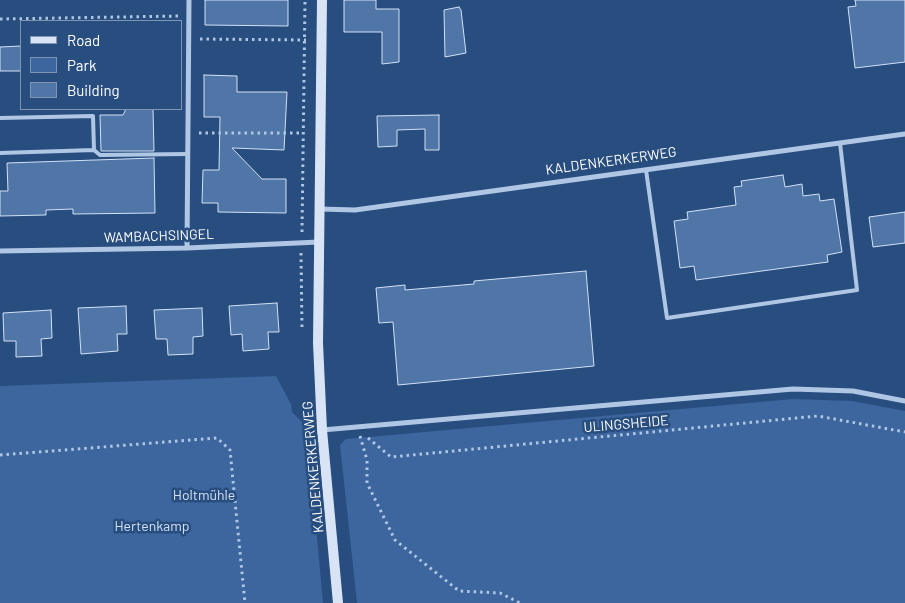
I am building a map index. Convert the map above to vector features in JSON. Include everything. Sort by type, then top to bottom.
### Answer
[{"type":"main road","name":"KALDENKERKERWEG","points":[[322,0],[318,343],[322,430],[338,603]]},
{"type":"street","points":[[187,248],[189,0]]},
{"type":"street","name":"KALDENKERKERWEG","points":[[320,209],[355,210],[905,134]]},
{"type":"street","name":"WAMBACHSINGEL","points":[[0,251],[187,248],[319,242]]},
{"type":"street","name":"ULINGSHEIDE","points":[[322,430],[358,429],[793,389],[853,391],[905,401]]},
{"type":"lane","points":[[0,118],[93,116],[94,150]]},
{"type":"lane","points":[[646,170],[667,318],[857,290],[840,143]]},
{"type":"lane","points":[[0,153],[94,150],[100,155],[188,154]]},
{"type":"path","points":[[301,315],[306,0]]},
{"type":"path","points":[[0,19],[189,16]]},
{"type":"path","points":[[189,38],[322,41]]},
{"type":"path","points":[[188,133],[321,134]]},
{"type":"path","name":"ULINGSHEIDE","points":[[358,429],[391,457],[818,416],[905,432]]},
{"type":"path","points":[[358,429],[368,460],[367,483],[395,540],[459,591],[500,593],[520,603]]},
{"type":"path","points":[[0,454],[217,438],[230,450],[245,603]]},
{"type":"green space","name":"Holtmühle","points":[[276,376],[291,404],[292,412],[307,427],[323,603],[0,603],[0,386]]},
{"type":"green space","points":[[793,399],[852,401],[905,411],[905,603],[357,603],[340,445],[346,439]]},
{"type":"building","points":[[205,0],[288,0],[288,26],[205,25]]},
{"type":"building","points":[[344,0],[376,0],[376,9],[399,9],[399,62],[382,64],[382,32],[344,32]]},
{"type":"building","points":[[855,0],[905,0],[905,62],[855,68],[848,7],[856,6]]},
{"type":"building","points":[[459,7],[461,10],[466,53],[445,57],[444,10]]},
{"type":"building","points":[[20,46],[20,71],[0,71],[0,47]]},
{"type":"building","points":[[204,75],[237,76],[237,92],[287,92],[284,150],[232,148],[262,179],[286,179],[286,213],[218,212],[218,203],[202,203],[203,170],[219,170],[220,117],[204,117]]},
{"type":"building","points":[[126,110],[153,110],[154,151],[101,151],[100,115],[123,115]]},
{"type":"building","points":[[439,115],[439,150],[425,150],[425,129],[397,130],[397,146],[378,147],[377,116]]},
{"type":"building","points":[[154,158],[155,213],[73,214],[73,209],[46,210],[46,215],[0,216],[0,191],[8,191],[7,163]]},
{"type":"building","points":[[783,175],[785,187],[802,184],[803,196],[819,194],[820,201],[834,199],[842,252],[827,255],[828,262],[696,280],[694,266],[680,268],[674,221],[688,219],[687,212],[736,205],[734,187],[742,186],[741,181]]},
{"type":"building","points":[[905,212],[905,243],[873,247],[869,217]]},
{"type":"building","points":[[586,271],[594,366],[398,385],[393,322],[379,323],[376,288],[405,285],[405,290],[474,284],[474,281]]},
{"type":"building","points":[[277,303],[279,332],[268,332],[269,349],[243,351],[242,334],[231,335],[229,306]]},
{"type":"building","points":[[126,306],[127,334],[117,334],[118,351],[81,354],[78,308]]},
{"type":"building","points":[[202,308],[203,336],[193,337],[193,354],[168,355],[167,339],[156,339],[154,310]]},
{"type":"building","points":[[51,310],[52,338],[41,339],[42,356],[16,357],[16,341],[4,341],[3,313]]},
{"type":"park label","name":"Hertenkamp","points":[[152,526]]}]
